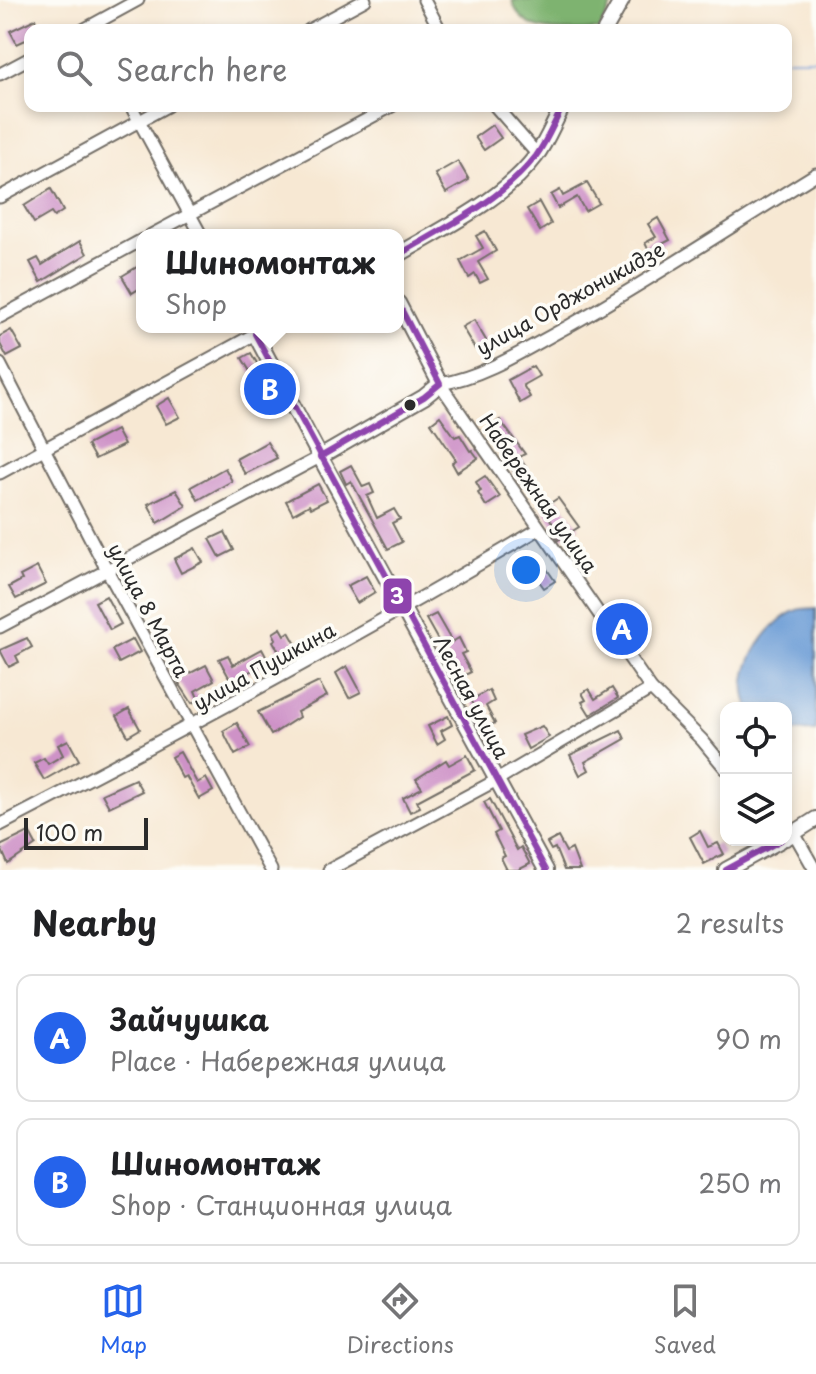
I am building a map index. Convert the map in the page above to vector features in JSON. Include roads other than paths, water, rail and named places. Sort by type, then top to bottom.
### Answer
[{"type":"main road","points":[[608,24],[622,0]]},
{"type":"main road","points":[[404,251],[493,197],[517,177],[537,154],[560,112]]},
{"type":"main road","name":"Набережная улица","points":[[404,315],[440,384]]},
{"type":"main road","name":"Лесная улица","points":[[260,333],[320,457],[546,870]]},
{"type":"main road","name":"улица Орджоникидзе","points":[[320,457],[424,397],[440,384]]},
{"type":"main road","points":[[792,831],[816,819]]},
{"type":"main road","points":[[726,870],[767,846]]},
{"type":"street","points":[[96,24],[138,0]]},
{"type":"street","points":[[320,24],[365,0]]},
{"type":"street","points":[[424,0],[437,24]]},
{"type":"street","points":[[0,74],[24,61]]},
{"type":"street","points":[[134,112],[198,229]]},
{"type":"street","points":[[0,197],[156,112]]},
{"type":"street","points":[[162,229],[381,112]]},
{"type":"street","points":[[500,112],[537,154]]},
{"type":"street","name":"улица Орджоникидзе","points":[[440,384],[496,366],[633,289],[816,174]]},
{"type":"street","points":[[0,317],[136,243]]},
{"type":"street","points":[[0,473],[251,333]]},
{"type":"street","name":"улица 8 Марта","points":[[0,364],[107,570],[271,870]]},
{"type":"street","name":"Набережная улица","points":[[440,384],[651,689],[720,762]]},
{"type":"street","name":"улица Орджоникидзе","points":[[0,627],[320,457]]},
{"type":"street","name":"улица Пушкина","points":[[0,825],[192,726],[403,610],[539,529]]},
{"type":"street","points":[[329,870],[495,781],[651,689]]},
{"type":"street","points":[[792,840],[815,870]]},
{"type":"water","points":[[816,608],[816,731],[792,732],[792,702],[748,702],[745,695],[748,666],[755,651],[774,626],[797,610]]},
{"type":"waterway","points":[[792,59],[816,59]]},
{"type":"place","name":"Шиномонтаж","points":[[270,389]]},
{"type":"place","name":"Зайчушка","points":[[622,629]]}]
